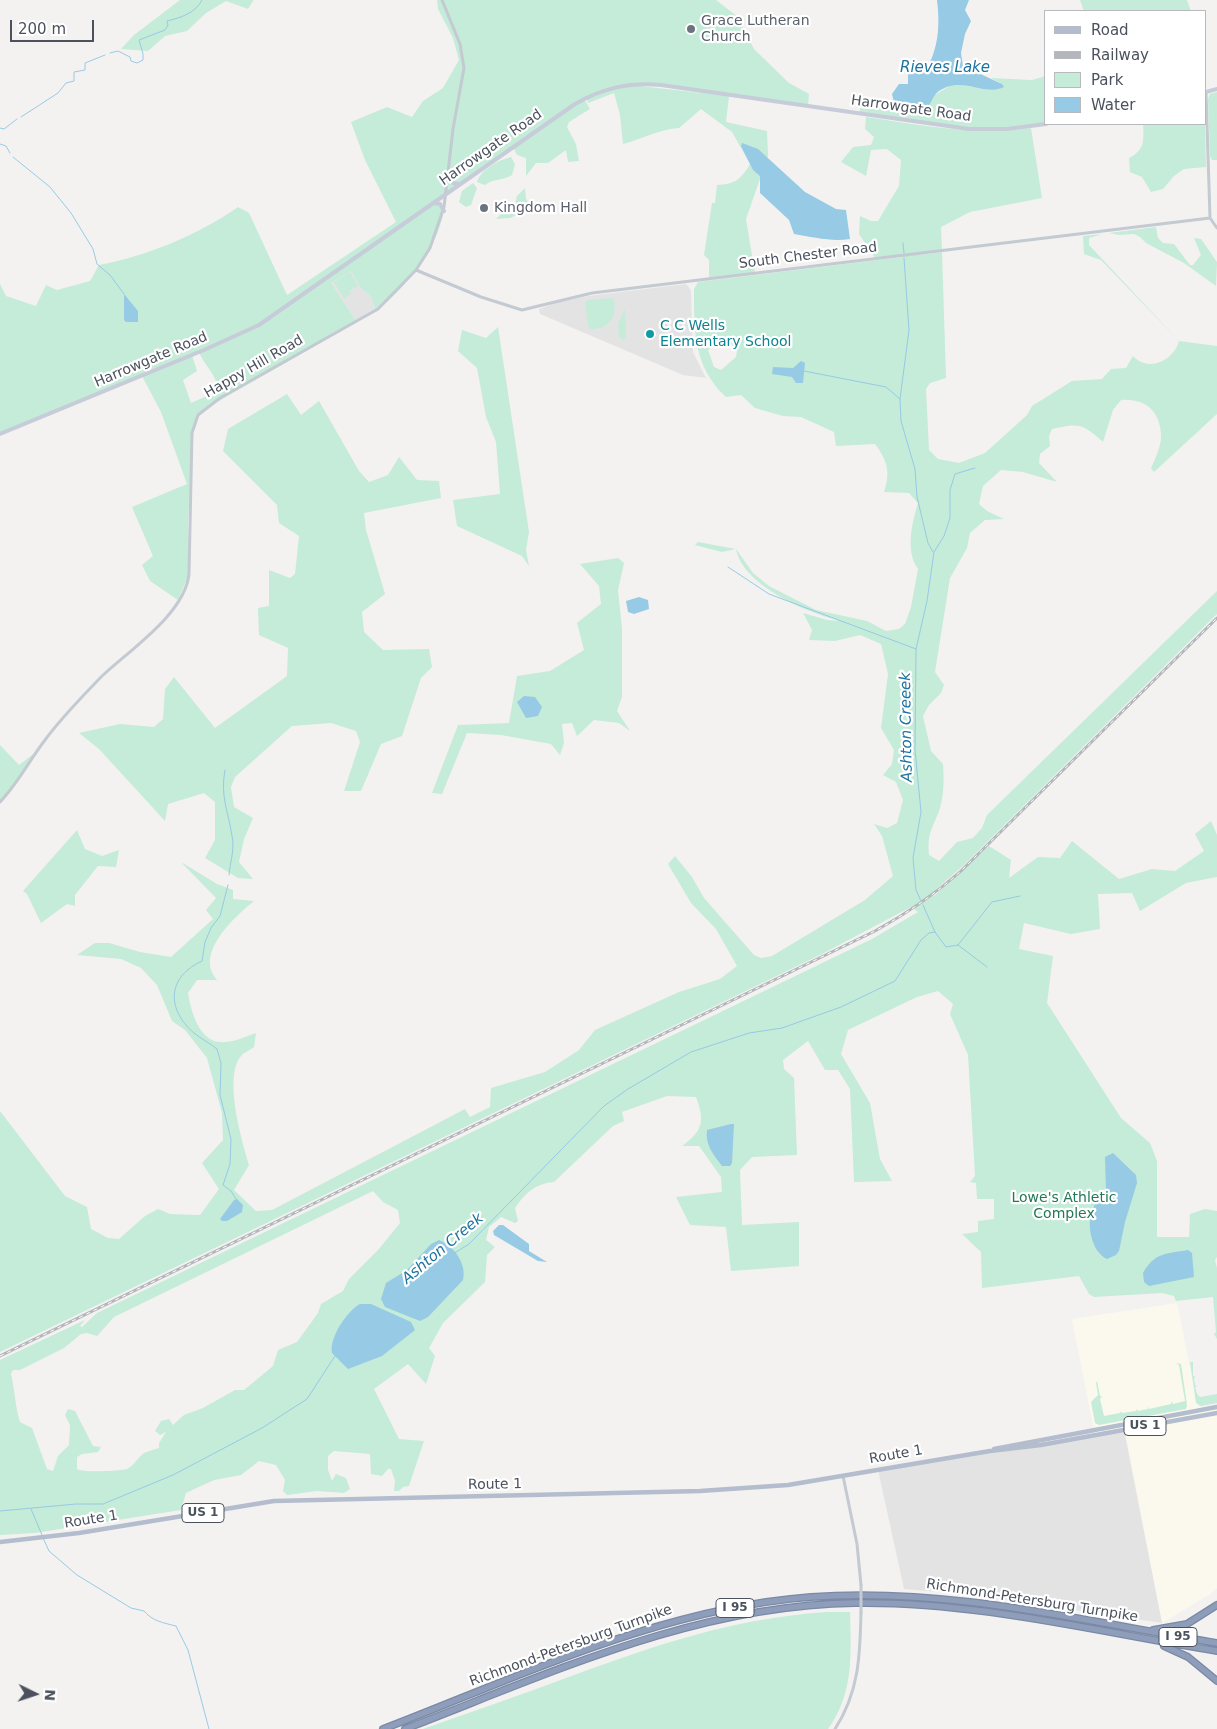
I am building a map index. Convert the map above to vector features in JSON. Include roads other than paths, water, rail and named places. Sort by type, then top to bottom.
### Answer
[{"type":"highway","name":"Richmond-Petersburg Turnpike","points":[[383,1729],[647,1629],[698,1615],[786,1600],[849,1596],[925,1597],[981,1604],[1217,1643]]},
{"type":"highway","name":"Richmond-Petersburg Turnpike","points":[[405,1729],[656,1635],[707,1621],[784,1608],[856,1603],[938,1606],[1217,1651]]},
{"type":"highway","points":[[1139,1630],[1166,1629],[1187,1624],[1217,1605]]},
{"type":"highway","points":[[1148,1640],[1182,1654],[1217,1681]]},
{"type":"main road","name":"Harrowgate Road","points":[[0,434],[200,352],[259,324],[574,104],[603,90],[629,84],[661,85],[969,129],[1007,129],[1044,124]]},
{"type":"main road","points":[[448,177],[453,183],[459,184]]},
{"type":"main road","points":[[433,203],[440,204],[444,211]]},
{"type":"main road","name":"Route 1","points":[[0,1542],[79,1533],[274,1501],[699,1492],[788,1485],[990,1451],[1217,1407]]},
{"type":"main road","name":"Route 1","points":[[990,1451],[1041,1445],[1217,1413]]},
{"type":"street","name":"Happy Hill Road","points":[[0,802],[17,783],[51,732],[100,679],[156,628],[185,590],[189,574],[188,522],[192,474],[192,433],[198,415],[220,398],[376,311],[391,298],[416,270],[432,246],[444,211],[453,129],[463,79],[464,62],[460,44],[442,0]]},
{"type":"street","points":[[1207,124],[1210,218],[1217,228]]},
{"type":"street","name":"South Chester Road","points":[[416,270],[480,296],[522,310],[592,293],[1210,218]]},
{"type":"street","points":[[835,1729],[850,1703],[857,1681],[860,1656],[861,1585],[857,1546],[843,1476]]},
{"type":"water","name":"Rieves Lake","points":[[937,0],[969,0],[965,10],[971,21],[965,34],[961,53],[963,66],[1002,84],[1004,87],[988,90],[965,85],[948,87],[939,91],[927,107],[894,102],[892,94],[899,84],[908,84],[908,68],[925,71],[930,63],[937,37]]},
{"type":"water","points":[[742,143],[758,149],[805,192],[836,209],[846,210],[850,239],[829,240],[794,234],[789,220],[760,193],[760,176],[753,170],[741,146]]},
{"type":"water","points":[[124,294],[138,311],[138,322],[126,322],[124,320]]},
{"type":"water","points":[[801,361],[805,363],[803,383],[796,383],[792,377],[772,374],[773,367],[793,368]]},
{"type":"water","points":[[639,597],[648,600],[649,609],[634,614],[628,612],[626,601]]},
{"type":"water","points":[[524,696],[535,697],[542,707],[538,716],[526,718],[517,702]]},
{"type":"water","points":[[734,1124],[732,1163],[730,1166],[722,1166],[708,1145],[707,1130]]},
{"type":"water","points":[[1113,1153],[1136,1175],[1137,1183],[1125,1222],[1119,1251],[1116,1255],[1107,1259],[1101,1255],[1093,1243],[1090,1220],[1094,1206],[1106,1191],[1105,1157]]},
{"type":"water","points":[[237,1199],[243,1205],[242,1212],[227,1221],[222,1221],[220,1219],[234,1200]]},
{"type":"water","points":[[499,1225],[503,1225],[529,1244],[529,1251],[547,1262],[538,1261],[494,1235],[493,1231]]},
{"type":"water","points":[[439,1240],[450,1247],[458,1256],[463,1268],[463,1280],[428,1317],[420,1321],[385,1307],[381,1299],[386,1283],[407,1270],[431,1244]]},
{"type":"water","points":[[1188,1250],[1192,1253],[1194,1277],[1149,1286],[1144,1282],[1143,1273],[1152,1261],[1167,1253]]},
{"type":"water","points":[[360,1304],[371,1304],[411,1322],[415,1330],[382,1356],[348,1369],[332,1353],[333,1340],[350,1312]]},
{"type":"waterway","points":[[110,53],[118,51],[130,57],[131,61],[137,63],[143,60],[139,40],[165,30],[168,25],[167,21],[192,12],[202,0]]},
{"type":"waterway","points":[[21,117],[58,93],[66,83],[74,81],[74,72],[85,70],[85,63],[105,55]]},
{"type":"waterway","points":[[0,128],[4,129],[17,119]]},
{"type":"waterway","points":[[0,144],[6,146],[10,153]]},
{"type":"waterway","points":[[13,157],[50,187],[71,213],[93,249],[97,264],[110,275],[124,294]]},
{"type":"waterway","points":[[903,243],[904,253]]},
{"type":"waterway","points":[[904,258],[909,330],[900,399],[901,421],[915,469],[917,497],[928,543],[933,552]]},
{"type":"waterway","points":[[804,371],[886,387],[900,399]]},
{"type":"waterway","name":"Ashton Creeek","points":[[921,901],[916,890],[913,858],[921,812],[915,750],[916,649],[927,601],[934,552],[944,536],[950,518],[950,490],[955,474],[975,468]]},
{"type":"waterway","points":[[728,567],[769,594],[916,649]]},
{"type":"waterway","points":[[225,770],[223,788],[233,841],[229,875]]},
{"type":"waterway","points":[[228,885],[220,916],[211,928],[205,942],[202,961],[190,968],[182,976],[174,994],[175,1004],[185,1024],[217,1049],[221,1063],[220,1095],[231,1139],[230,1164],[223,1185],[231,1191],[236,1199]]},
{"type":"waterway","points":[[958,945],[992,902],[1020,896]]},
{"type":"waterway","points":[[923,905],[935,932],[946,947],[958,945],[987,967]]},
{"type":"waterway","name":"Ashton Creek","points":[[453,1254],[469,1244],[604,1106],[628,1089],[691,1052],[749,1033],[782,1028],[841,1007],[895,981],[921,940],[929,933],[935,932]]},
{"type":"waterway","name":"Ashton Creek","points":[[0,1511],[76,1504],[103,1504],[173,1475],[262,1428],[307,1399],[335,1356]]},
{"type":"waterway","points":[[31,1509],[42,1535]]},
{"type":"waterway","points":[[43,1538],[49,1551],[77,1575],[131,1608],[144,1611],[154,1619],[176,1626],[188,1650],[209,1729]]},
{"type":"railway","points":[[0,1356],[875,931],[898,918],[930,896],[961,871],[1217,618]]},
{"type":"place","name":"Grace Lutheran Church","points":[[691,29]]},
{"type":"place","name":"Kingdom Hall","points":[[484,208]]},
{"type":"place","name":"C C Wells Elementary School","points":[[650,334]]},
{"type":"park label","name":"Lowe's Athletic Complex","points":[[1064,1206]]}]
